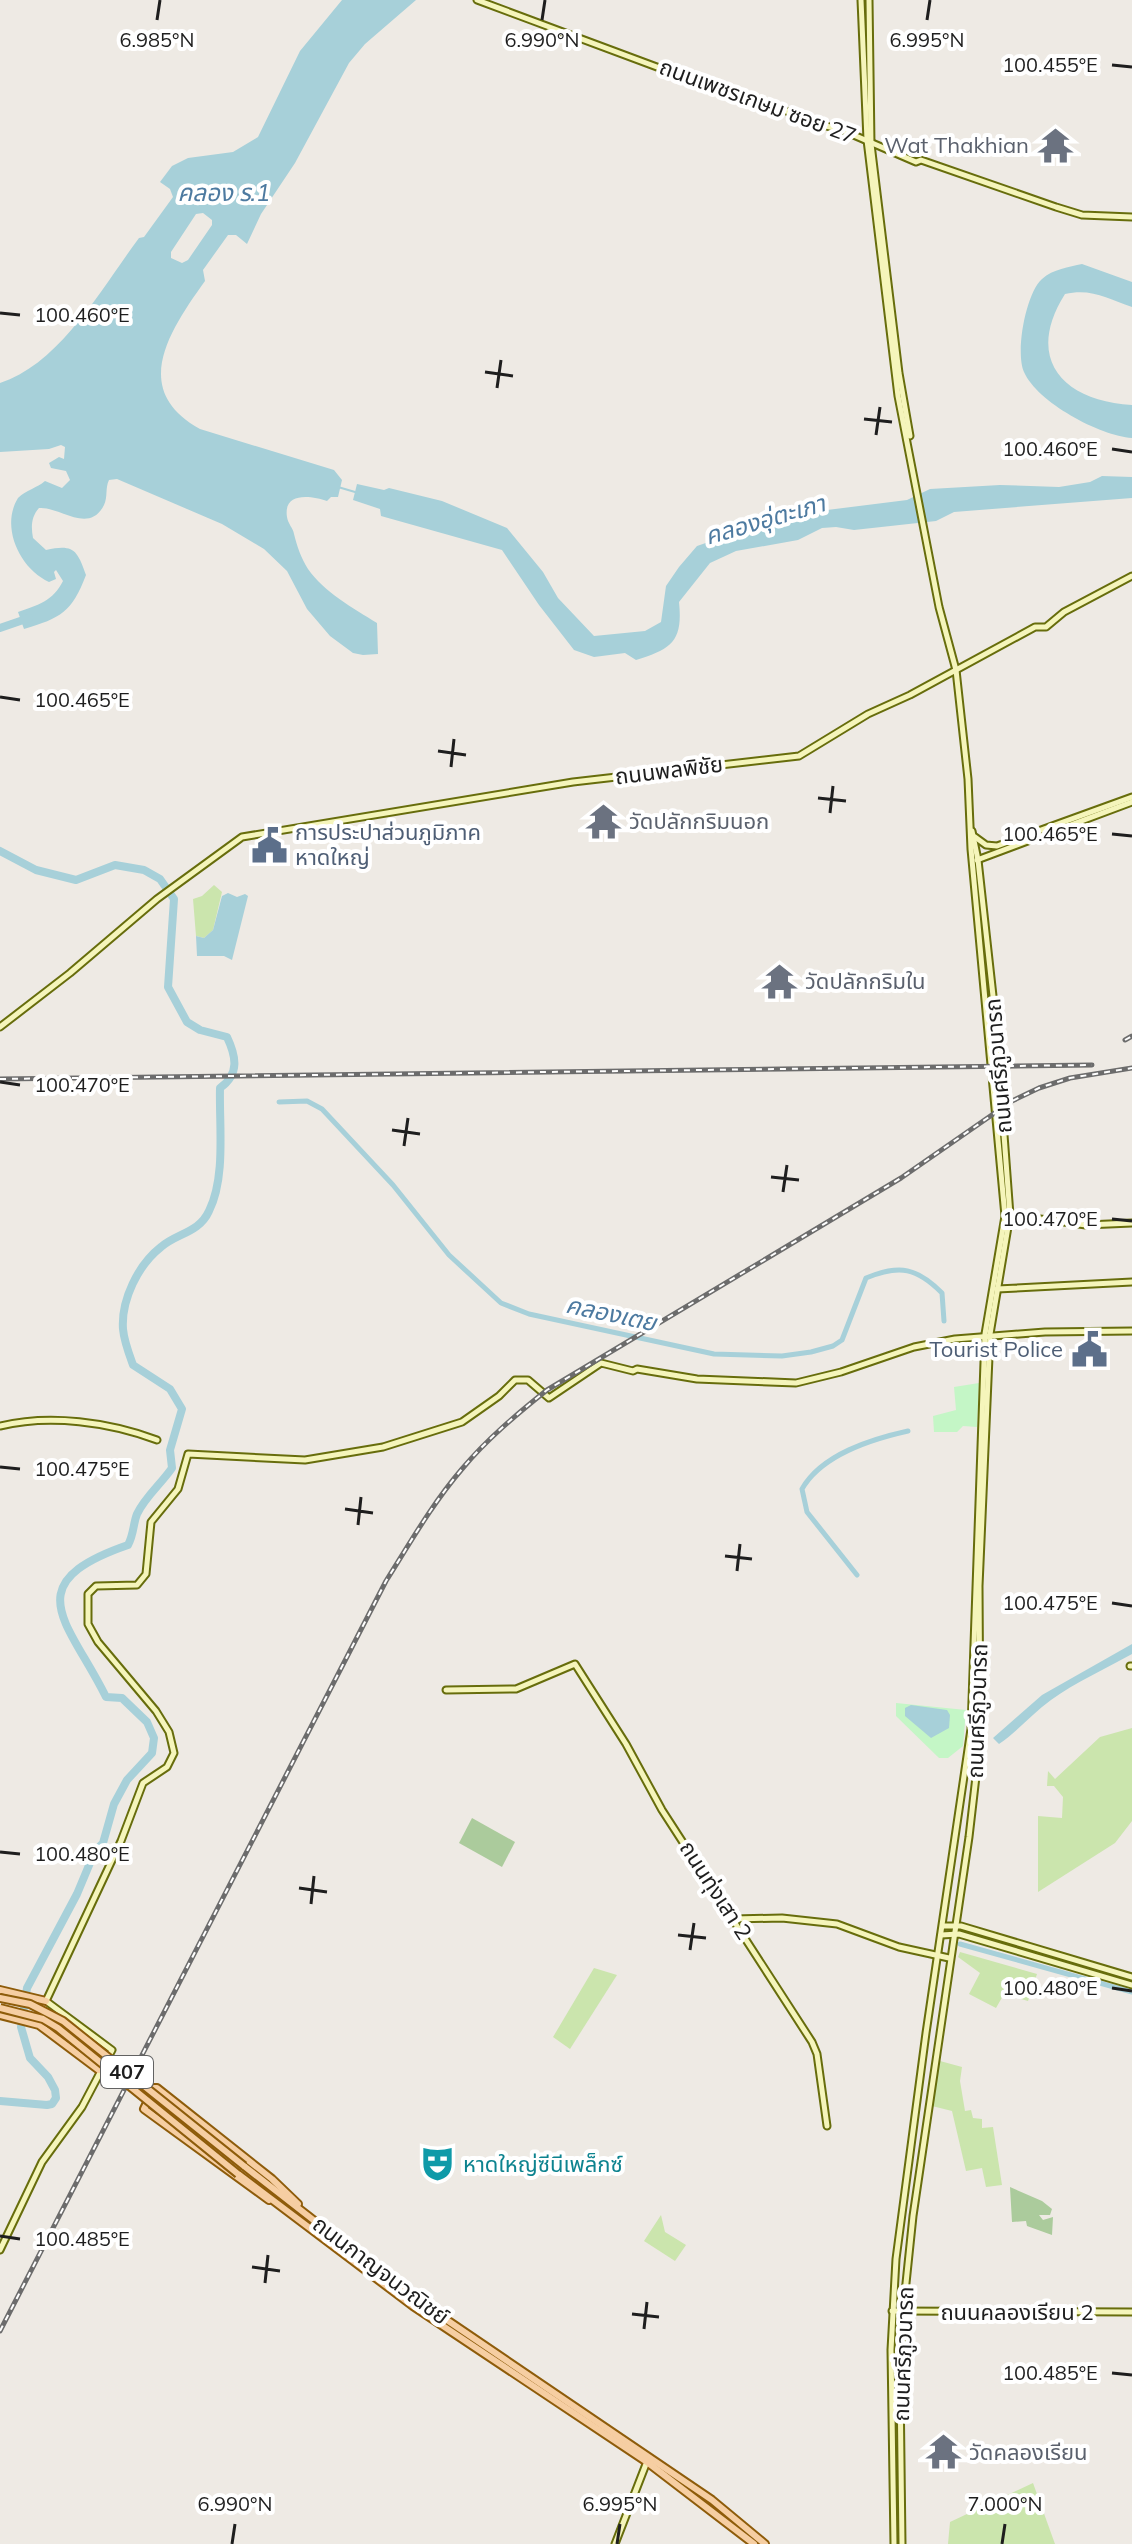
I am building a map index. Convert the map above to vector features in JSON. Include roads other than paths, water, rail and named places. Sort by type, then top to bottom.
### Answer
[{"type":"main road","points":[[0,1990],[46,2001]]},
{"type":"main road","name":"ถนนกาญจนวณิชย์","points":[[0,1998],[30,2004],[63,2021],[460,2334],[712,2500],[765,2544]]},
{"type":"main road","name":"ถนนกาญจนวณิชย์","points":[[0,2008],[43,2019],[58,2028],[238,2174],[413,2306],[460,2334]]},
{"type":"main road","points":[[0,2015],[39,2025],[99,2070]]},
{"type":"main road","points":[[279,2205],[261,2197],[144,2109],[154,2088],[272,2179],[306,2213]]},
{"type":"main road","name":"ถนนกาญจนวณิชย์","points":[[648,2460],[754,2544]]},
{"type":"street","name":"ถนนเพชรเกษม ซอย 27","points":[[477,0],[673,73],[765,101],[810,122],[1056,207],[1082,215],[1132,217]]},
{"type":"street","points":[[861,0],[869,142]]},
{"type":"street","points":[[869,0],[869,142]]},
{"type":"street","name":"ถนนศรีภูวนารถ","points":[[869,142],[895,352],[916,489],[939,607],[956,670],[992,1053],[999,1173],[1008,1216]]},
{"type":"street","name":"ถนนพลพิชัย","points":[[0,1027],[157,899],[242,837],[573,782],[799,756],[868,714],[1035,627],[1046,627],[1064,612],[1132,576]]},
{"type":"street","points":[[975,861],[1001,848],[1132,799]]},
{"type":"street","name":"ถนนศรีภูวนารถ","points":[[972,830],[974,852]]},
{"type":"street","points":[[975,837],[986,845],[1001,848]]},
{"type":"street","points":[[974,852],[1001,848]]},
{"type":"street","points":[[980,876],[984,863],[1001,848]]},
{"type":"street","name":"ถนนศรีภูวนารถ","points":[[894,2544],[892,2311],[896,2259],[971,1729],[987,1334],[1008,1216],[997,1039],[980,876],[975,861]]},
{"type":"street","points":[[1008,1216],[1086,1225],[1132,1223]]},
{"type":"street","points":[[994,1289],[1132,1282]]},
{"type":"street","points":[[0,2250],[42,2162],[82,2107],[112,2050],[46,2001],[121,1841],[142,1784],[167,1767],[172,1758],[172,1741],[156,1711],[88,1624],[88,1594],[96,1586],[137,1585],[142,1581],[146,1574],[151,1522],[178,1489],[188,1454],[305,1460],[383,1447],[462,1422],[499,1396],[515,1380],[528,1380],[549,1398],[601,1363],[633,1371],[637,1369],[697,1379],[796,1383],[937,1342],[987,1334],[1132,1331]]},
{"type":"street","points":[[0,1426],[29,1419],[81,1423],[128,1429],[157,1440]]},
{"type":"street","name":"ถนนศรีภูวนารถ","points":[[902,2544],[900,2382],[903,2312],[913,2216],[969,1837],[980,1742],[977,1586]]},
{"type":"street","name":"ถนนทุ่งเสา 2","points":[[446,1690],[516,1689],[575,1664],[626,1744],[662,1810],[812,2042],[817,2054],[827,2126]]},
{"type":"street","points":[[973,1685],[981,1685]]},
{"type":"street","points":[[732,1919],[782,1918],[837,1924],[873,1939],[949,1958]]},
{"type":"street","points":[[943,1926],[954,1926],[1132,1977]]},
{"type":"street","points":[[941,1935],[953,1933],[1132,1985]]},
{"type":"street","points":[[917,2105],[930,2107]]},
{"type":"street","name":"ถนนคลองเรียน 2","points":[[892,2311],[1132,2312]]},
{"type":"street","points":[[615,2544],[648,2460]]},
{"type":"street","points":[[893,2485],[902,2485]]},
{"type":"water","name":"คลอง ร.1","points":[[342,0],[416,0],[365,44],[349,63],[295,163],[261,214],[247,244],[236,235],[228,235],[203,270],[205,281],[169,339],[161,378],[166,396],[178,413],[200,429],[334,470],[342,480],[338,497],[327,501],[307,497],[294,499],[287,509],[288,522],[308,569],[322,585],[377,623],[378,654],[353,653],[330,636],[307,609],[287,571],[264,549],[222,524],[117,479],[109,480],[104,505],[98,514],[90,518],[82,519],[47,509],[39,508],[36,511],[32,522],[33,538],[46,550],[63,548],[73,551],[86,575],[76,598],[64,612],[24,629],[18,612],[50,598],[63,581],[56,570],[56,579],[49,582],[29,567],[22,557],[12,534],[13,509],[18,498],[45,481],[62,488],[70,480],[66,471],[51,468],[49,463],[59,457],[64,459],[65,447],[61,445],[49,449],[0,452],[0,383],[42,359],[95,300],[173,197],[170,189],[160,182],[172,166],[188,158],[233,152],[258,137],[300,51]],"holes":[[[203,213],[212,220],[212,225],[188,260],[182,263],[171,258],[171,252],[196,214]]]},
{"type":"water","points":[[1082,264],[1132,282],[1132,307],[1092,293],[1065,294],[1053,317],[1048,338],[1050,357],[1057,372],[1070,385],[1087,395],[1132,405],[1132,438],[1103,431],[1071,416],[1042,395],[1024,372],[1022,337],[1027,309],[1036,286],[1051,273]]},
{"type":"water","points":[[1102,476],[1132,477],[1132,498],[954,512],[936,521],[854,530],[822,528],[798,540],[736,551],[710,563],[679,602],[679,626],[672,642],[658,652],[636,660],[625,653],[594,657],[574,650],[502,550],[381,516],[380,509],[353,500],[357,484],[384,490],[389,488],[442,501],[507,528],[543,572],[558,598],[594,636],[645,631],[661,622],[666,586],[679,567],[697,546],[732,534],[765,530],[775,522],[827,510],[907,500],[930,489],[1000,485],[1059,487],[1090,482]]},
{"type":"water","points":[[228,893],[237,897],[248,896],[232,960],[224,956],[197,956],[196,936],[204,938],[213,930],[222,896]]},
{"type":"water","points":[[1132,1644],[1132,1654],[1061,1693],[999,1744],[993,1738],[1042,1695]]},
{"type":"water","points":[[911,1705],[947,1710],[950,1715],[949,1728],[931,1738],[905,1716],[905,1708]]},
{"type":"waterway","name":"คลองอุ่ตะเภา","points":[[338,487],[355,492]]},
{"type":"waterway","points":[[0,628],[29,618]]},
{"type":"waterway","points":[[0,851],[36,870],[76,880],[115,865],[144,870],[160,879],[174,899],[168,987],[187,1022],[200,1030],[227,1037],[234,1064],[231,1077],[220,1088],[220,1167],[209,1211],[200,1224],[167,1242],[145,1263],[128,1295],[123,1318],[133,1365],[170,1389],[182,1409],[170,1450],[172,1468],[140,1508],[128,1545],[93,1560],[72,1575],[62,1590],[61,1608],[78,1647],[106,1697],[122,1698],[147,1722],[154,1738],[152,1753],[127,1780],[114,1804],[103,1843],[95,1851],[77,1894],[27,1988],[21,2027],[30,2058],[48,2077],[56,2098],[47,2105],[0,2101]]},
{"type":"waterway","name":"คลองเตย","points":[[279,1102],[307,1101],[322,1109],[393,1185],[449,1255],[501,1303],[529,1314],[714,1354],[782,1356],[811,1352],[842,1340],[866,1278],[898,1270],[924,1278],[942,1293],[944,1321]]},
{"type":"waterway","name":"คลองเตย","points":[[857,1575],[807,1512],[802,1489],[822,1466],[835,1457],[864,1444],[908,1431]]},
{"type":"waterway","points":[[960,1944],[1132,1992]]},
{"type":"railway","points":[[1125,1040],[1132,1036]]},
{"type":"railway","points":[[0,1079],[1092,1065]]},
{"type":"railway","points":[[0,2331],[386,1581],[431,1510],[472,1458],[547,1390],[901,1178],[1012,1101],[1070,1078],[1132,1068]]},
{"type":"place","name":"Wat Thakhian","points":[[1055,145]]},
{"type":"place","name":"วัดปลักกริมนอก","points":[[603,821]]},
{"type":"place","name":"การประปาส่วนภูมิภาค หาดใหญ่","points":[[269,845]]},
{"type":"place","name":"วัดปลักกริมใน","points":[[779,981]]},
{"type":"place","name":"Tourist Police","points":[[1089,1349]]},
{"type":"place","name":"หาดใหญ่ซีนีเพล็กซ์","points":[[437,2164]]},
{"type":"place","name":"วัดคลองเรียน","points":[[943,2452]]}]
